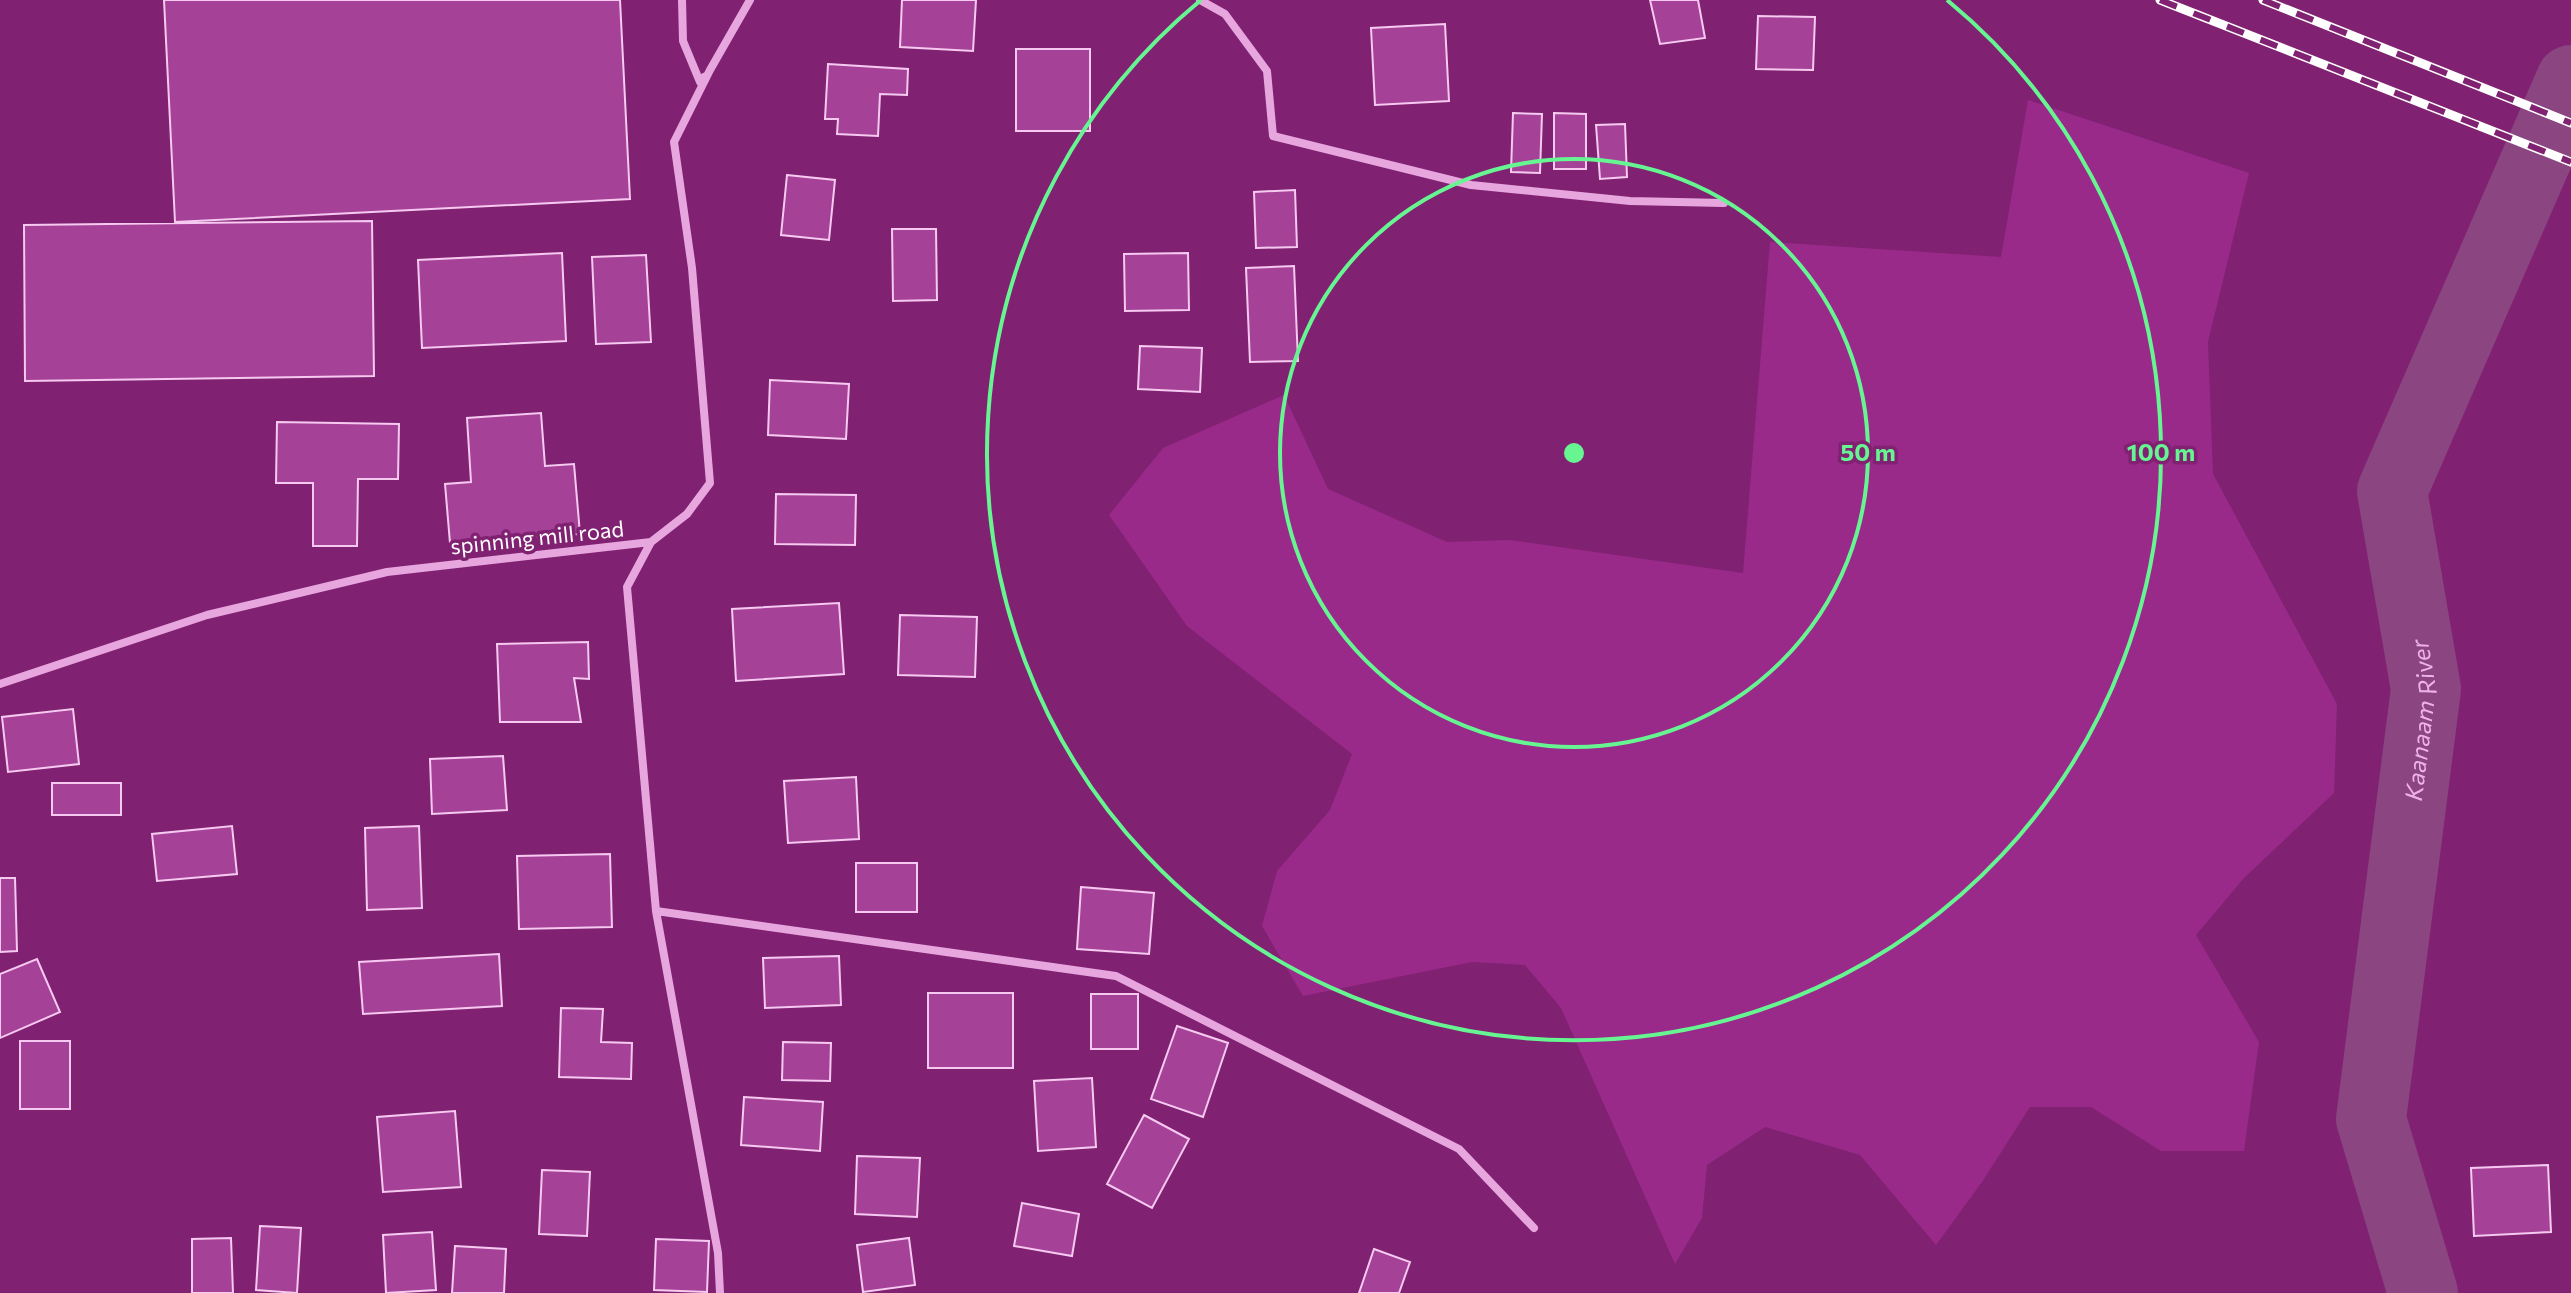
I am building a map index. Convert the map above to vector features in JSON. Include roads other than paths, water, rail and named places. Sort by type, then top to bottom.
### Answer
[{"type":"street","points":[[682,0],[683,41],[700,82],[710,70]]},
{"type":"street","name":"spinning mill road","points":[[0,684],[207,615],[387,572],[651,542],[687,514],[710,483],[692,268],[674,142],[750,0]]},
{"type":"street","points":[[1200,0],[1225,14],[1267,71],[1273,136],[1471,185],[1630,201],[1724,203]]},
{"type":"street","points":[[651,542],[627,587],[656,911],[718,1253],[720,1293]]},
{"type":"street","points":[[656,911],[1116,976],[1459,1149],[1534,1228]]},
{"type":"waterway","name":"Kaanaam River","points":[[2423,1293],[2371,1119],[2426,689],[2392,491],[2571,80]]},
{"type":"railway","points":[[2160,0],[2571,162]]},
{"type":"railway","points":[[2263,0],[2571,123]]}]
